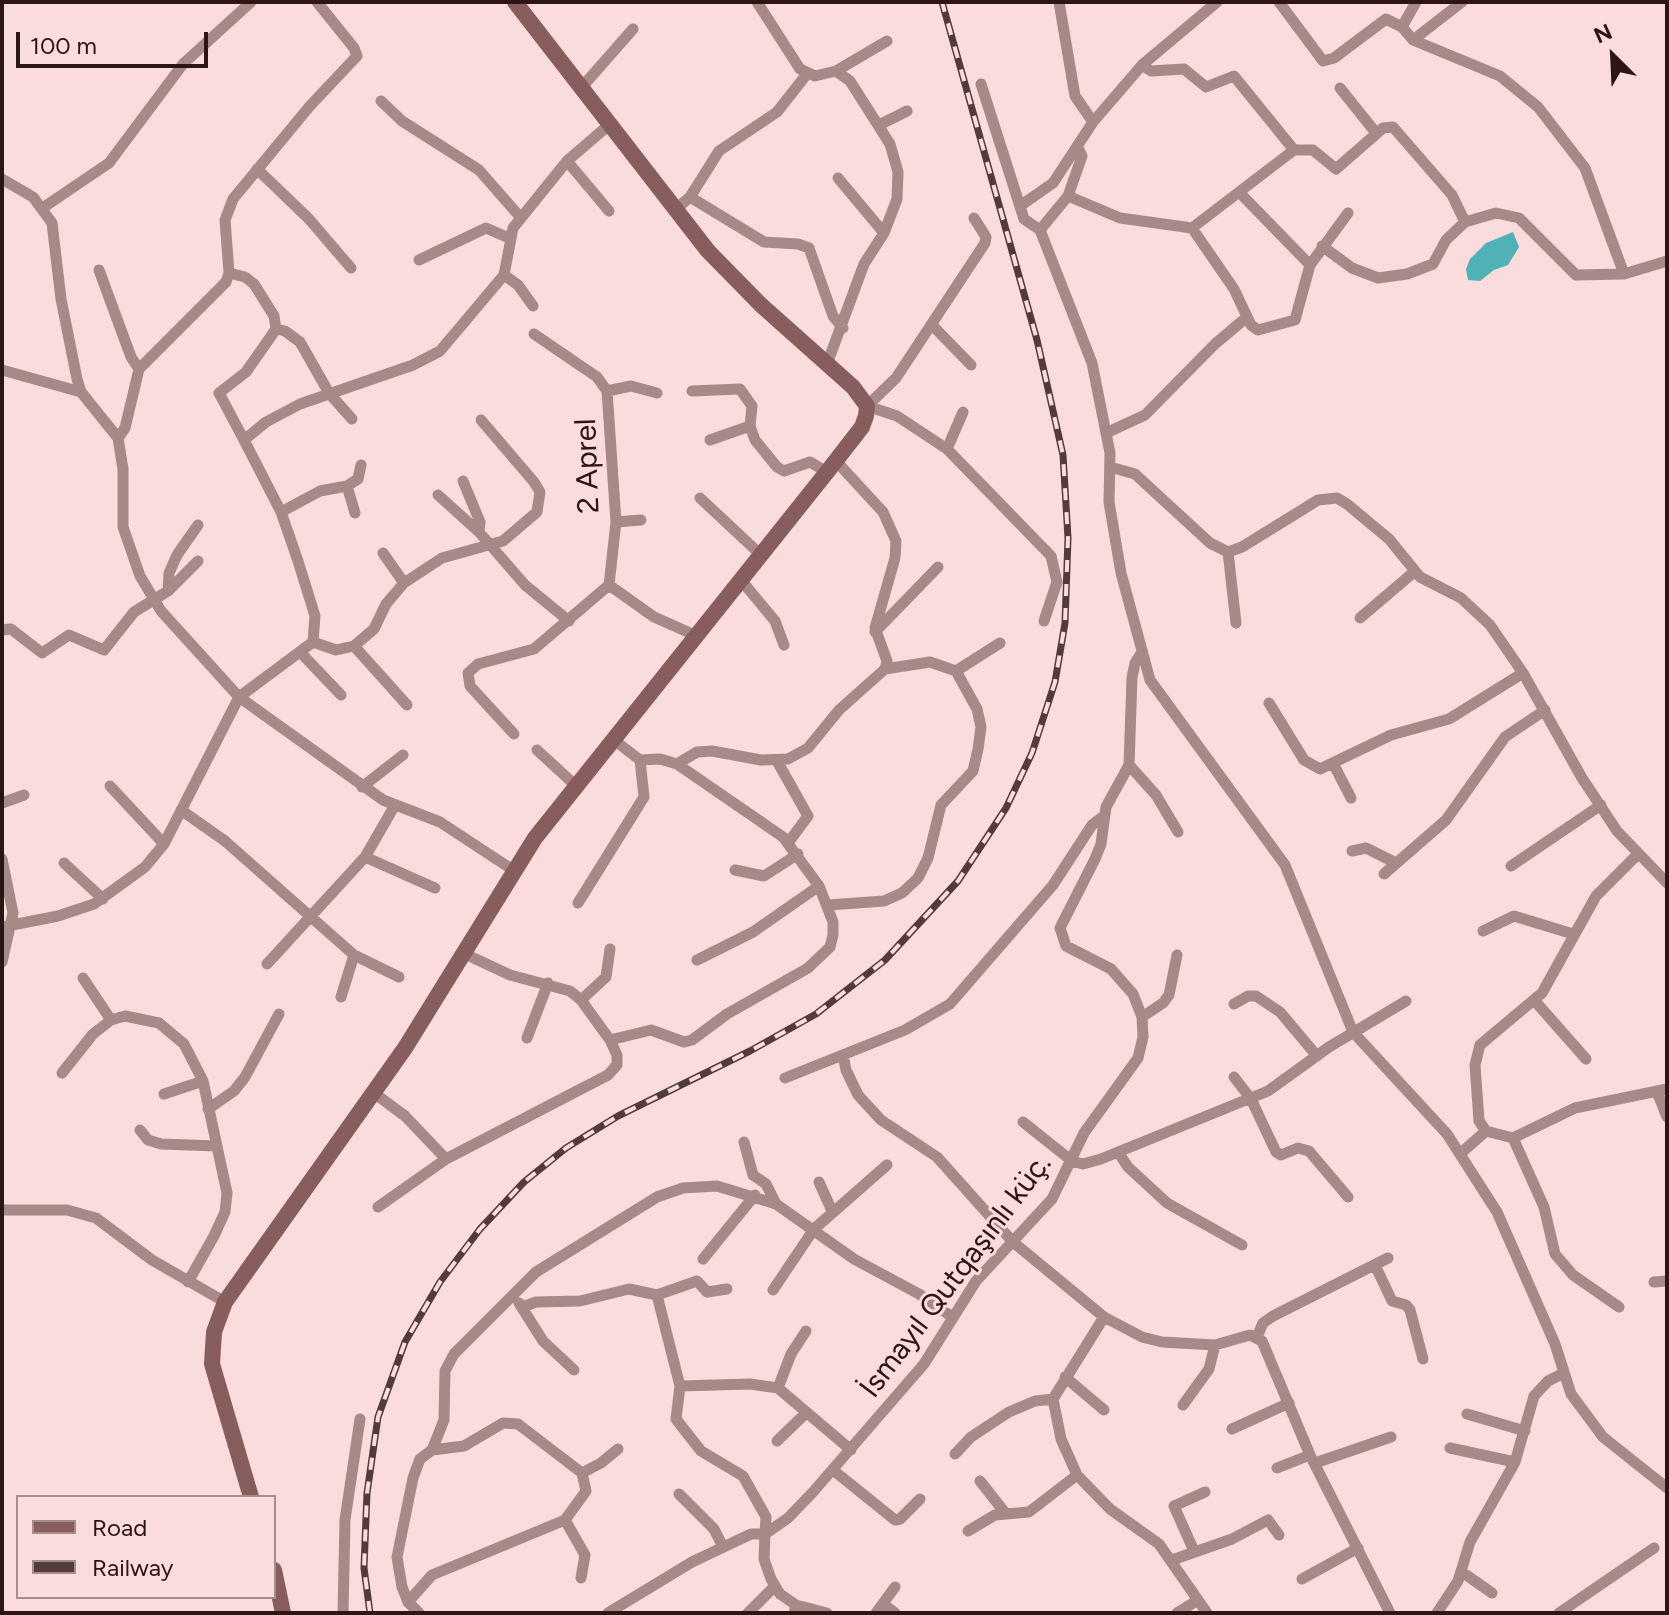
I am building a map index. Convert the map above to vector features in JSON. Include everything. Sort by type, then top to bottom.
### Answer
[{"type":"street","points":[[44,207],[109,163],[183,64],[251,2]]},
{"type":"street","points":[[118,438],[125,428],[139,369],[217,295],[229,273],[224,232],[227,211],[257,169],[357,56],[317,2]]},
{"type":"street","points":[[515,2],[675,210],[742,286],[853,387],[867,406],[897,416],[947,449],[1051,556],[1057,582],[1044,621]]},
{"type":"street","points":[[757,2],[800,69],[807,74],[836,71],[887,41]]},
{"type":"street","points":[[1059,2],[1075,96],[1093,122]]},
{"type":"street","points":[[1020,206],[1053,183],[1093,122],[1142,65],[1217,2]]},
{"type":"street","points":[[1279,2],[1323,61],[1334,58],[1386,19],[1402,27],[1413,40],[1500,76],[1538,107],[1585,168],[1624,274]]},
{"type":"street","points":[[1402,27],[1416,2]]},
{"type":"street","points":[[1413,40],[1455,4]]},
{"type":"street","points":[[582,87],[633,29]]},
{"type":"street","points":[[1142,65],[1151,71],[1184,69],[1206,87],[1234,76],[1294,150]]},
{"type":"street","points":[[827,364],[843,328],[864,264],[884,233],[899,183],[895,156],[879,125],[850,81],[836,71]]},
{"type":"street","points":[[675,210],[690,197],[719,151],[777,112],[807,74]]},
{"type":"street","points":[[981,84],[1020,206],[1029,225],[1040,230],[1092,363],[1106,433],[1110,467],[1109,502],[1116,545],[1150,680],[1285,865],[1353,1032],[1461,1153],[1497,1212],[1526,1272],[1559,1354],[1562,1374],[1571,1394],[1603,1437],[1667,1488]]},
{"type":"street","points":[[1340,88],[1376,133]]},
{"type":"street","points":[[381,101],[408,125],[479,170],[521,218]]},
{"type":"street","points":[[879,125],[907,111]]},
{"type":"street","points":[[244,440],[280,414],[329,393],[413,365],[440,351],[504,275],[509,238],[521,218],[567,161],[610,124]]},
{"type":"street","points":[[1068,196],[1120,218],[1192,228],[1240,193],[1256,176],[1294,150],[1313,150],[1336,169],[1376,133],[1393,127],[1452,195],[1465,222]]},
{"type":"street","points":[[1040,230],[1068,196],[1082,156],[1078,148]]},
{"type":"street","points":[[567,161],[609,211]]},
{"type":"street","points":[[257,169],[315,225],[351,268]]},
{"type":"street","points":[[838,178],[884,233]]},
{"type":"street","points":[[2,179],[44,207],[55,232],[61,299],[81,392],[118,438],[123,469],[123,527],[140,576],[154,600],[218,678],[239,697],[362,787],[395,805],[440,822],[513,870]]},
{"type":"street","points":[[1240,193],[1310,265]]},
{"type":"street","points":[[690,197],[764,242],[798,244],[809,248],[833,316],[843,328]]},
{"type":"street","points":[[1192,228],[1258,330],[1295,320],[1310,265],[1348,213]]},
{"type":"street","points":[[1322,246],[1352,268],[1378,278],[1407,274],[1433,264],[1446,240],[1465,222],[1496,213],[1519,218],[1576,275],[1624,274],[1667,261]]},
{"type":"street","points":[[250,1495],[212,1364],[214,1332],[225,1302],[374,1093],[465,954],[513,870],[575,785],[862,427],[867,406],[896,378],[933,326],[985,243],[986,237],[974,218]]},
{"type":"street","points":[[419,260],[480,230],[494,230],[509,238]]},
{"type":"street","points":[[99,270],[131,357],[139,369]]},
{"type":"street","points":[[7,926],[58,916],[103,899],[145,867],[164,844],[239,697],[313,642],[315,616],[281,512],[219,393],[246,372],[276,329],[274,316],[254,284],[245,277],[229,273]]},
{"type":"street","points":[[504,275],[518,285],[533,306]]},
{"type":"street","points":[[1106,433],[1145,415],[1215,344],[1247,317]]},
{"type":"street","points":[[933,326],[971,365]]},
{"type":"street","points":[[276,329],[300,342],[329,393],[352,419]]},
{"type":"street","name":"2 Aprel","points":[[534,334],[597,377],[607,391],[616,522],[609,585]]},
{"type":"street","points":[[2,370],[81,392]]},
{"type":"street","points":[[607,391],[631,386],[657,393]]},
{"type":"street","points":[[692,391],[740,389],[752,406],[750,426],[755,440],[777,467],[784,471],[810,462],[831,466],[883,512],[896,541],[895,558],[875,632],[887,661],[885,669]]},
{"type":"street","points":[[947,449],[963,412]]},
{"type":"street","points":[[313,642],[336,650],[354,646],[374,629],[386,604],[404,583],[442,558],[493,546],[513,534],[537,512],[540,492],[481,420]]},
{"type":"street","points":[[710,440],[750,426]]},
{"type":"street","points":[[281,512],[320,491],[347,486],[358,479],[361,465]]},
{"type":"street","points":[[1110,467],[1135,474],[1210,543],[1228,552],[1242,547],[1318,500],[1337,498],[1389,539],[1414,572],[1427,583],[1469,604],[1490,625],[1523,673],[1582,778],[1637,855],[1667,883]]},
{"type":"street","points":[[463,481],[480,522],[479,532]]},
{"type":"street","points":[[347,486],[355,513]]},
{"type":"street","points":[[438,495],[493,546],[525,585],[569,621]]},
{"type":"street","points":[[700,498],[761,555]]},
{"type":"street","points":[[616,522],[641,520]]},
{"type":"street","points":[[168,591],[169,573],[177,555],[198,525]]},
{"type":"street","points":[[1228,552],[1236,623]]},
{"type":"street","points":[[383,553],[404,583]]},
{"type":"street","points":[[2,630],[11,629],[42,653],[69,635],[104,650],[134,612],[168,591],[198,561]]},
{"type":"street","points":[[875,632],[938,567]]},
{"type":"street","points":[[1360,618],[1414,572]]},
{"type":"street","points":[[741,580],[770,614],[784,645]]},
{"type":"street","points":[[514,734],[470,686],[468,673],[478,664],[534,649],[609,585],[654,617],[697,636]]},
{"type":"street","points":[[956,671],[1000,643]]},
{"type":"street","points":[[354,646],[407,705]]},
{"type":"street","points":[[1142,652],[1135,663],[1132,678],[1129,765],[1104,816],[1101,844],[1062,918],[1060,936],[1066,946],[1122,979],[1142,1017],[1163,1003],[1169,995],[1177,955]]},
{"type":"street","points":[[301,653],[341,695]]},
{"type":"street","points":[[677,764],[697,752],[712,751],[777,761],[808,748],[839,710],[885,669],[930,662],[956,671],[969,689],[977,709],[981,727],[978,749],[973,771],[941,805],[928,858],[918,878],[902,893],[884,901],[828,905]]},
{"type":"street","points":[[1269,703],[1304,760],[1320,769],[1334,765],[1391,735],[1449,719],[1523,673]]},
{"type":"street","points":[[1384,874],[1446,820],[1505,737],[1545,710]]},
{"type":"street","points":[[610,1040],[651,1030],[684,1042],[692,1040],[727,1014],[794,978],[830,947],[833,922],[819,886],[798,854],[755,815],[677,764],[660,759],[640,760],[614,740]]},
{"type":"street","points":[[537,750],[575,785]]},
{"type":"street","points":[[362,787],[403,755]]},
{"type":"street","points":[[578,903],[644,797],[640,760]]},
{"type":"street","points":[[777,761],[807,808],[805,822],[788,843]]},
{"type":"street","points":[[1129,765],[1156,795],[1178,832]]},
{"type":"street","points":[[1334,765],[1351,798]]},
{"type":"street","points":[[110,786],[164,844]]},
{"type":"street","points":[[2,803],[24,795]]},
{"type":"street","points":[[267,964],[365,857],[395,805]]},
{"type":"street","points":[[1511,866],[1601,805]]},
{"type":"street","points":[[181,810],[232,846],[354,955],[399,977]]},
{"type":"street","points":[[785,1078],[905,1030],[950,1004],[1053,885],[1092,825],[1104,816]]},
{"type":"street","points":[[1352,851],[1366,848],[1396,863]]},
{"type":"street","points":[[735,870],[764,876],[798,854]]},
{"type":"street","points":[[1637,855],[1605,883],[1573,934],[1550,980],[1534,1000],[1486,1038],[1476,1054],[1476,1112],[1486,1131],[1513,1138],[1575,1108],[1662,1090],[1667,1117]]},
{"type":"street","points":[[365,857],[435,888]]},
{"type":"street","points":[[2,859],[7,926],[2,962]]},
{"type":"street","points":[[64,863],[103,899]]},
{"type":"street","points":[[697,960],[753,932],[819,886]]},
{"type":"street","points":[[1483,931],[1514,916],[1573,934]]},
{"type":"street","points":[[581,1000],[606,977],[610,949]]},
{"type":"street","points":[[378,1207],[446,1159],[608,1075],[617,1065],[617,1055],[610,1040],[581,1000],[570,991],[510,975],[465,954]]},
{"type":"street","points":[[341,997],[354,955]]},
{"type":"street","points":[[83,978],[111,1020]]},
{"type":"street","points":[[527,1038],[548,983]]},
{"type":"street","points":[[1234,1004],[1248,996],[1256,996],[1280,1012],[1317,1056]]},
{"type":"street","points":[[1534,1000],[1586,1059]]},
{"type":"street","points":[[1023,1122],[1072,1161],[1083,1164],[1251,1099],[1291,1078],[1317,1056],[1406,1001]]},
{"type":"street","points":[[208,1109],[234,1091],[245,1077],[279,1014]]},
{"type":"street","points":[[62,1073],[81,1047],[111,1020],[125,1016],[159,1023],[184,1044],[203,1081],[227,1193],[225,1212],[188,1282]]},
{"type":"street","name":"İsmayıl Qutqaşınlı küç.","points":[[765,1534],[788,1518],[851,1450],[924,1364],[951,1316],[976,1281],[1052,1199],[1089,1125],[1138,1058],[1143,1037],[1142,1017]]},
{"type":"street","points":[[843,1055],[846,1070],[858,1095],[881,1120],[937,1157],[1013,1242],[1104,1317],[1142,1337],[1162,1342],[1215,1345],[1243,1336],[1257,1337],[1268,1351],[1313,1459],[1390,1613]]},
{"type":"street","points":[[1234,1077],[1251,1099],[1276,1152],[1281,1155],[1298,1148],[1309,1151],[1348,1197]]},
{"type":"street","points":[[164,1094],[203,1081]]},
{"type":"street","points":[[374,1093],[405,1116],[446,1159]]},
{"type":"street","points":[[140,1130],[148,1140],[161,1144],[216,1146]]},
{"type":"street","points":[[1461,1153],[1486,1131]]},
{"type":"street","points":[[1513,1138],[1544,1207],[1555,1254],[1573,1275],[1619,1307]]},
{"type":"street","points":[[744,1142],[753,1175],[766,1184],[776,1204]]},
{"type":"street","points":[[1118,1152],[1128,1167],[1167,1203],[1242,1245]]},
{"type":"street","points":[[773,1290],[814,1229],[887,1165]]},
{"type":"street","points":[[819,1182],[832,1211]]},
{"type":"street","points":[[432,1450],[444,1420],[445,1371],[454,1354],[512,1294],[550,1261],[657,1197],[701,1186],[717,1186],[755,1195],[776,1204],[854,1259],[919,1294],[951,1316]]},
{"type":"street","points":[[703,1259],[755,1195]]},
{"type":"street","points":[[2,1210],[67,1210],[96,1218],[152,1260],[225,1302]]},
{"type":"street","points":[[1257,1337],[1263,1323],[1273,1316],[1388,1258]]},
{"type":"street","points":[[1375,1265],[1392,1301],[1410,1310],[1423,1359]]},
{"type":"street","points":[[523,1307],[536,1302],[580,1301],[629,1289],[657,1295],[697,1281],[707,1292],[727,1289]]},
{"type":"street","points":[[1654,1282],[1667,1281]]},
{"type":"street","points":[[512,1294],[543,1341],[574,1370]]},
{"type":"street","points":[[657,1295],[680,1386],[675,1409],[683,1432],[701,1451],[743,1476],[766,1517],[764,1559],[775,1586],[795,1609],[827,1613]]},
{"type":"street","points":[[1104,1317],[1053,1399],[1061,1439],[1077,1475],[1110,1509],[1150,1535],[1172,1560],[1207,1613]]},
{"type":"street","points":[[778,1388],[791,1354],[806,1331]]},
{"type":"street","points":[[1183,1405],[1209,1369],[1215,1345]]},
{"type":"street","points":[[1437,1613],[1462,1572],[1470,1542],[1515,1462],[1534,1396],[1548,1381],[1562,1374]]},
{"type":"street","points":[[1065,1377],[1104,1410]]},
{"type":"street","points":[[680,1386],[750,1384],[778,1388],[851,1450]]},
{"type":"street","points":[[955,1454],[971,1437],[1009,1412],[1035,1401],[1053,1399]]},
{"type":"street","points":[[1232,1429],[1289,1403]]},
{"type":"street","points":[[777,1441],[805,1414]]},
{"type":"street","points":[[1467,1414],[1525,1431]]},
{"type":"street","points":[[343,1613],[345,1520],[360,1419]]},
{"type":"street","points":[[408,1602],[432,1575],[565,1520],[586,1491],[582,1473],[518,1424],[503,1423],[464,1446],[432,1450],[420,1459],[413,1478],[397,1557],[398,1573],[408,1602],[419,1613]]},
{"type":"street","points":[[1277,1468],[1391,1437]]},
{"type":"street","points":[[1450,1448],[1515,1462]]},
{"type":"street","points":[[582,1473],[618,1449]]},
{"type":"street","points":[[833,1470],[895,1520],[900,1519],[920,1499]]},
{"type":"street","points":[[968,1531],[985,1519],[1029,1512],[1077,1475]]},
{"type":"street","points":[[980,1481],[1006,1514]]},
{"type":"street","points":[[1194,1551],[1174,1506],[1205,1492]]},
{"type":"street","points":[[679,1494],[709,1522],[723,1547]]},
{"type":"street","points":[[565,1520],[585,1555],[581,1578]]},
{"type":"street","points":[[1172,1560],[1232,1539],[1268,1520],[1279,1535]]},
{"type":"street","points":[[608,1613],[723,1547],[751,1534],[765,1534]]},
{"type":"street","points":[[1302,1579],[1358,1548]]},
{"type":"street","points":[[1559,1613],[1654,1548]]},
{"type":"street","points":[[1462,1572],[1492,1593]]},
{"type":"street","points":[[276,1580],[283,1613]]},
{"type":"street","points":[[748,1613],[775,1586]]},
{"type":"street","points":[[895,1587],[879,1608],[895,1613]]},
{"type":"street","points":[[1177,1613],[1198,1600]]},
{"type":"water","points":[[1513,232],[1519,247],[1508,265],[1494,270],[1480,281],[1468,280],[1466,269],[1470,259],[1486,243]]},
{"type":"railway","points":[[370,1613],[364,1568],[367,1493],[378,1417],[405,1342],[440,1282],[480,1229],[524,1182],[566,1148],[618,1116],[750,1051],[816,1014],[885,960],[958,881],[1006,808],[1032,753],[1055,682],[1065,623],[1068,538],[1063,455],[1037,340],[942,2]]}]
